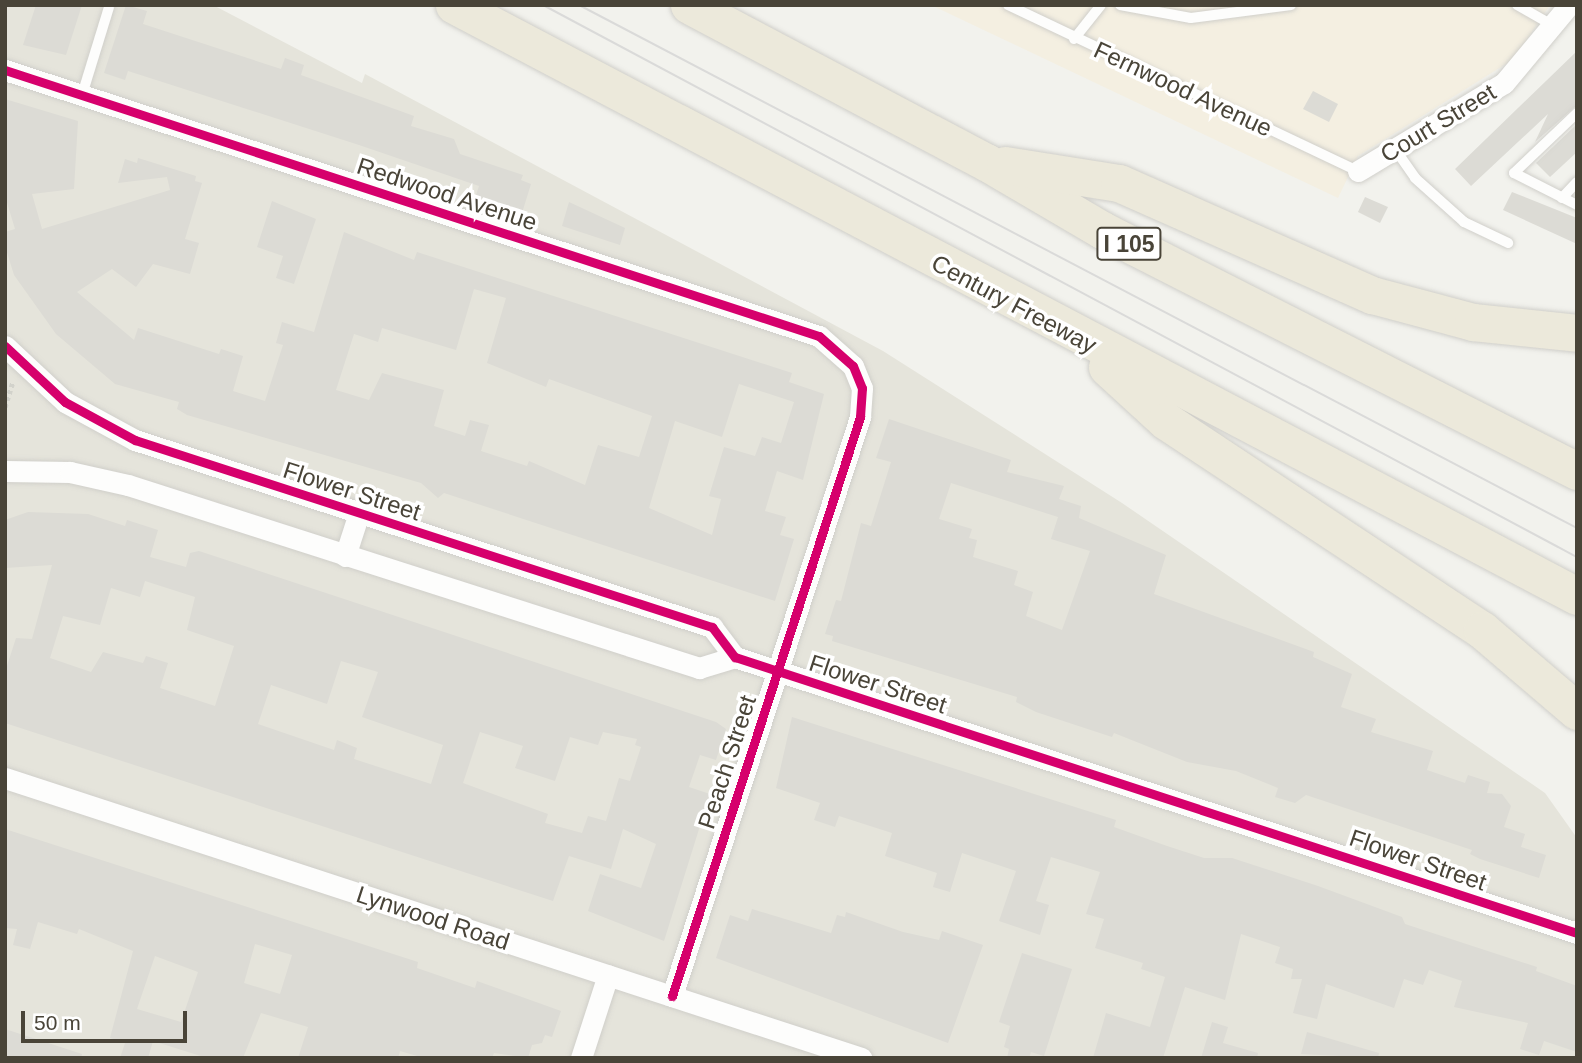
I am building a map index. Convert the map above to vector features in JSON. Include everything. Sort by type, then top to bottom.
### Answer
[{"type":"highway","name":"Century Freeway","points":[[454,5],[1074,336],[1577,596]]},
{"type":"highway","name":"I 105","points":[[689,5],[986,162],[1102,230],[1577,471]]},
{"type":"highway","points":[[986,162],[1119,183],[1373,295],[1473,322],[1577,333]]},
{"type":"highway","points":[[1074,336],[1166,421],[1482,630],[1577,711]]},
{"type":"street","name":"Court Street","points":[[1358,172],[1504,83],[1569,5]]},
{"type":"street","name":"Redwood Avenue","points":[[5,71],[819,336],[844,354],[860,379]]},
{"type":"street","name":"Flower Street","points":[[5,346],[65,402],[135,440],[712,627],[735,657],[1577,933]]},
{"type":"street","name":"Peach Street","points":[[671,996],[860,417],[860,379]]},
{"type":"street","points":[[5,471],[99,477],[699,668],[735,657]]},
{"type":"street","points":[[345,556],[359,513]]},
{"type":"street","name":"Lynwood Road","points":[[5,778],[608,975],[833,1054],[861,1058]]},
{"type":"street","points":[[581,1058],[608,975]]},
{"type":"lane","name":"Fernwood Avenue","points":[[1008,5],[1074,39],[1358,172]]},
{"type":"lane","points":[[1074,39],[1101,5]]},
{"type":"lane","points":[[1120,5],[1191,18],[1292,5]]},
{"type":"lane","points":[[1517,5],[1554,26]]},
{"type":"lane","points":[[82,95],[109,6]]},
{"type":"lane","points":[[1577,113],[1514,173],[1577,205]]},
{"type":"lane","points":[[1395,149],[1415,178],[1464,222],[1508,243]]},
{"type":"lane","points":[[1562,198],[1577,182]]},
{"type":"path","points":[[5,407],[14,380]]},
{"type":"shaded area","points":[[5,5],[213,5],[362,83],[365,74],[883,351],[1122,503],[1545,793],[1577,838],[1577,1058],[5,1058]]},
{"type":"shaded area","points":[[931,5],[1550,5],[1514,59],[1358,156],[1338,198]]},
{"type":"building","points":[[36,5],[82,5],[66,55],[23,45]]},
{"type":"building","points":[[126,5],[147,11],[143,24],[281,69],[285,58],[304,65],[301,75],[414,116],[411,126],[454,139],[460,154],[523,175],[521,180],[531,184],[522,213],[475,198],[479,186],[359,145],[128,71],[125,80],[104,73]]},
{"type":"building","points":[[1577,51],[1577,105],[1535,142],[1548,114],[1471,186],[1455,169]]},
{"type":"building","points":[[1313,91],[1338,104],[1329,122],[1303,109]]},
{"type":"building","points":[[5,99],[78,121],[74,189],[32,194],[42,229],[170,190],[167,177],[118,183],[125,159],[137,163],[138,158],[196,176],[195,181],[202,183],[185,239],[199,243],[190,274],[153,264],[136,287],[112,269],[77,292],[134,340],[138,328],[219,354],[221,349],[243,356],[233,391],[265,401],[283,345],[276,343],[282,322],[314,332],[344,232],[414,260],[417,252],[792,373],[789,382],[824,394],[803,480],[777,471],[765,511],[786,517],[780,535],[794,539],[775,601],[444,493],[438,498],[421,483],[187,415],[177,409],[179,402],[115,384],[56,334],[14,275],[5,246],[5,232],[15,229],[5,196]],"holes":[[[474,289],[506,298],[487,363],[546,387],[549,379],[652,416],[639,457],[598,445],[585,485],[529,461],[527,466],[481,451],[489,425],[470,420],[465,436],[434,426],[444,390],[382,373],[369,400],[336,390],[354,334],[378,342],[382,328],[456,350]],[[739,384],[794,402],[781,443],[762,437],[755,456],[724,447],[709,496],[721,499],[712,535],[649,508],[675,421],[722,437]]]},
{"type":"building","points":[[1577,124],[1577,152],[1550,177],[1536,163]]},
{"type":"building","points":[[1512,192],[1577,218],[1577,244],[1503,210]]},
{"type":"building","points":[[1365,197],[1388,207],[1380,223],[1358,212]]},
{"type":"building","points":[[272,201],[316,219],[294,284],[276,278],[283,256],[257,247]]},
{"type":"building","points":[[569,202],[625,228],[620,245],[562,226]]},
{"type":"building","points":[[889,419],[1011,460],[1007,472],[1064,486],[1059,499],[1081,506],[1079,518],[1166,555],[1154,594],[1314,652],[1313,657],[1352,674],[1341,707],[1376,719],[1371,732],[1433,751],[1427,770],[1465,783],[1468,775],[1490,782],[1487,793],[1502,794],[1511,806],[1504,827],[1525,834],[1521,847],[1546,855],[1539,878],[1480,859],[1470,854],[1472,850],[1306,795],[1295,803],[1275,797],[1278,788],[1236,771],[1187,762],[1114,733],[1112,737],[1036,712],[1016,702],[1017,697],[832,641],[833,636],[825,634],[836,600],[841,601],[861,523],[871,526],[891,462],[876,458]],"holes":[[[951,483],[1058,517],[1051,539],[1090,551],[1062,630],[1026,616],[1033,592],[1014,585],[1018,571],[973,557],[977,540],[969,538],[972,529],[939,519]]]},
{"type":"building","points":[[28,512],[88,514],[125,526],[127,520],[158,530],[150,557],[186,567],[190,553],[199,551],[716,722],[726,729],[716,760],[700,755],[689,787],[710,794],[664,941],[588,911],[600,874],[641,888],[656,844],[623,829],[611,869],[569,856],[553,901],[5,723],[5,672],[16,638],[32,639],[52,565],[5,568],[5,520]],"holes":[[[145,581],[195,597],[187,630],[234,646],[215,706],[160,688],[168,663],[146,656],[143,663],[103,652],[91,672],[50,658],[63,616],[100,625],[111,588],[140,597]],[[341,661],[378,672],[362,717],[443,745],[431,784],[354,759],[357,748],[337,740],[334,750],[258,724],[271,685],[327,704]],[[480,732],[523,746],[515,768],[555,781],[570,737],[598,745],[603,732],[637,739],[635,745],[641,747],[630,781],[619,778],[606,821],[588,816],[582,833],[545,823],[548,814],[463,783]]]},
{"type":"building","points":[[792,717],[1116,820],[1114,827],[1204,858],[1232,858],[1318,886],[1402,917],[1405,924],[1537,967],[1536,971],[1577,986],[1577,1052],[1544,1041],[1539,1055],[1520,1049],[1528,1023],[1454,1007],[1462,981],[1429,970],[1423,985],[1404,979],[1394,1008],[1326,984],[1317,1019],[1293,1013],[1302,979],[1291,979],[1293,969],[1275,963],[1280,947],[1241,934],[1225,1000],[1185,987],[1163,1058],[1093,1058],[1106,1013],[1150,1027],[1165,977],[1141,969],[1143,963],[1095,948],[1104,919],[1086,914],[1100,872],[1051,857],[1036,901],[1049,905],[1040,935],[999,921],[1016,871],[962,853],[950,892],[933,887],[937,873],[885,856],[892,833],[839,816],[835,827],[814,820],[820,803],[776,788]]},
{"type":"building","points":[[5,829],[418,962],[417,968],[475,988],[477,981],[561,1011],[552,1037],[545,1035],[542,1043],[532,1045],[528,1058],[494,1053],[492,1058],[424,1058],[400,1051],[398,1058],[298,1058],[308,1027],[261,1013],[243,1058],[207,1058],[153,1041],[148,1058],[120,1058],[125,1043],[110,1038],[133,951],[79,929],[77,934],[38,922],[30,949],[13,945],[17,929],[5,928]],"holes":[[[255,944],[292,955],[280,994],[244,983]],[[155,956],[198,972],[181,1022],[137,1009]]]},
{"type":"building","points":[[752,909],[831,933],[837,915],[845,917],[846,912],[903,932],[939,940],[942,931],[983,945],[948,1043],[716,958],[730,915],[748,921]]},
{"type":"building","points":[[1022,953],[1072,969],[1044,1056],[1031,1052],[1029,1058],[1007,1058],[1009,1049],[1004,1047],[1010,1026],[999,1022]]},
{"type":"building","points":[[1212,1022],[1228,1027],[1223,1043],[1258,1053],[1257,1058],[1201,1058]]},
{"type":"building","points":[[5,1029],[82,1054],[81,1058],[5,1058]]},
{"type":"building","points":[[1307,1032],[1379,1053],[1378,1058],[1301,1054]]},
{"type":"tram line","points":[[543,5],[1577,557]]},
{"type":"tram line","points":[[579,5],[1577,528]]},
{"type":"cycle path","points":[[5,70],[819,336],[853,366],[862,388],[860,417],[672,996]]},
{"type":"cycle path","points":[[5,346],[65,402],[135,440],[712,627],[735,657],[1577,933]]}]
